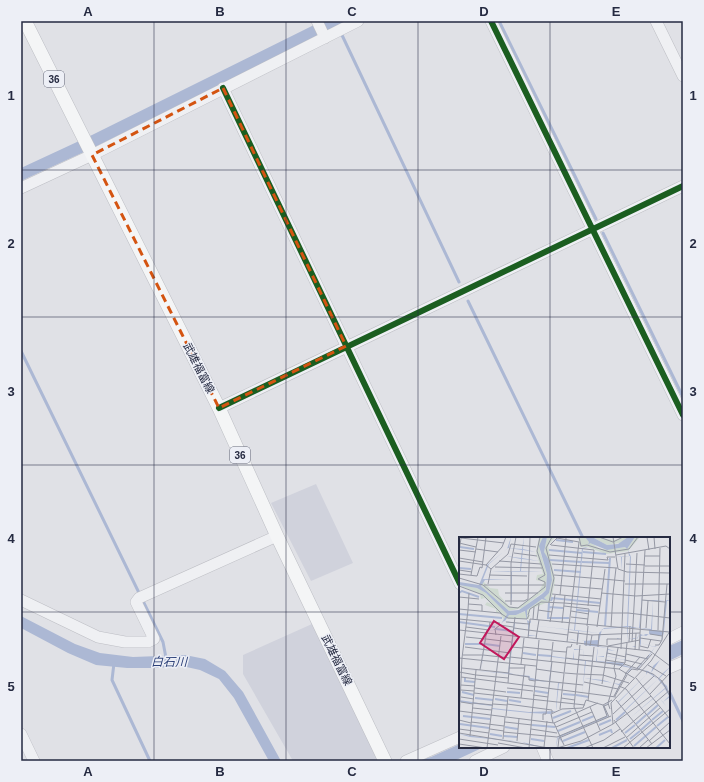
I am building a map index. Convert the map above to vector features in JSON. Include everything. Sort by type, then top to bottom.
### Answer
[{"type":"main road","name":"武雄福富線","points":[[26,21],[219,408],[277,536],[385,761]]},
{"type":"street","points":[[317,21],[325,38]]},
{"type":"street","points":[[21,188],[358,21]]},
{"type":"street","points":[[491,21],[683,415]]},
{"type":"street","points":[[656,21],[683,76]]},
{"type":"street","points":[[223,88],[459,582]]},
{"type":"street","points":[[219,408],[683,186]]},
{"type":"street","points":[[21,600],[98,637],[124,642],[148,642],[154,639],[136,602],[141,597],[277,536]]},
{"type":"street","points":[[670,638],[683,632]]},
{"type":"street","points":[[670,668],[683,662]]},
{"type":"street","points":[[21,734],[34,761]]},
{"type":"street","points":[[406,761],[459,736]]},
{"type":"street","points":[[475,761],[502,748]]},
{"type":"street","points":[[542,748],[548,761]]},
{"type":"highlighted area","points":[[223,88],[346,346],[219,408],[92,155]]},
{"type":"shaded area","points":[[316,484],[353,563],[311,581],[271,503]]},
{"type":"shaded area","points":[[312,624],[378,761],[293,761],[243,674],[243,655]]},
{"type":"water","points":[[322,21],[349,21],[97,146],[21,181],[21,168],[92,135]]},
{"type":"water","name":"白石川","points":[[21,616],[75,644],[100,653],[133,657],[185,655],[205,659],[225,671],[243,692],[281,761],[269,761],[234,698],[219,679],[200,670],[182,666],[127,668],[96,665],[68,653],[21,628]]},
{"type":"water","points":[[683,640],[683,654],[670,660],[670,646]]},
{"type":"water","points":[[459,744],[459,748],[482,748],[454,761],[416,761],[431,757]]},
{"type":"waterway","points":[[499,21],[596,219]]},
{"type":"waterway","points":[[341,33],[459,282]]},
{"type":"waterway","points":[[603,233],[683,397]]},
{"type":"waterway","points":[[468,301],[583,537]]},
{"type":"waterway","name":"白石川","points":[[21,351],[163,642],[166,658]]},
{"type":"waterway","points":[[114,663],[112,680],[150,761]]},
{"type":"waterway","points":[[670,693],[683,721]]},
{"type":"cycle path","points":[[491,21],[683,415]]},
{"type":"cycle path","points":[[223,88],[459,582]]},
{"type":"cycle path","points":[[219,408],[683,186]]}]
